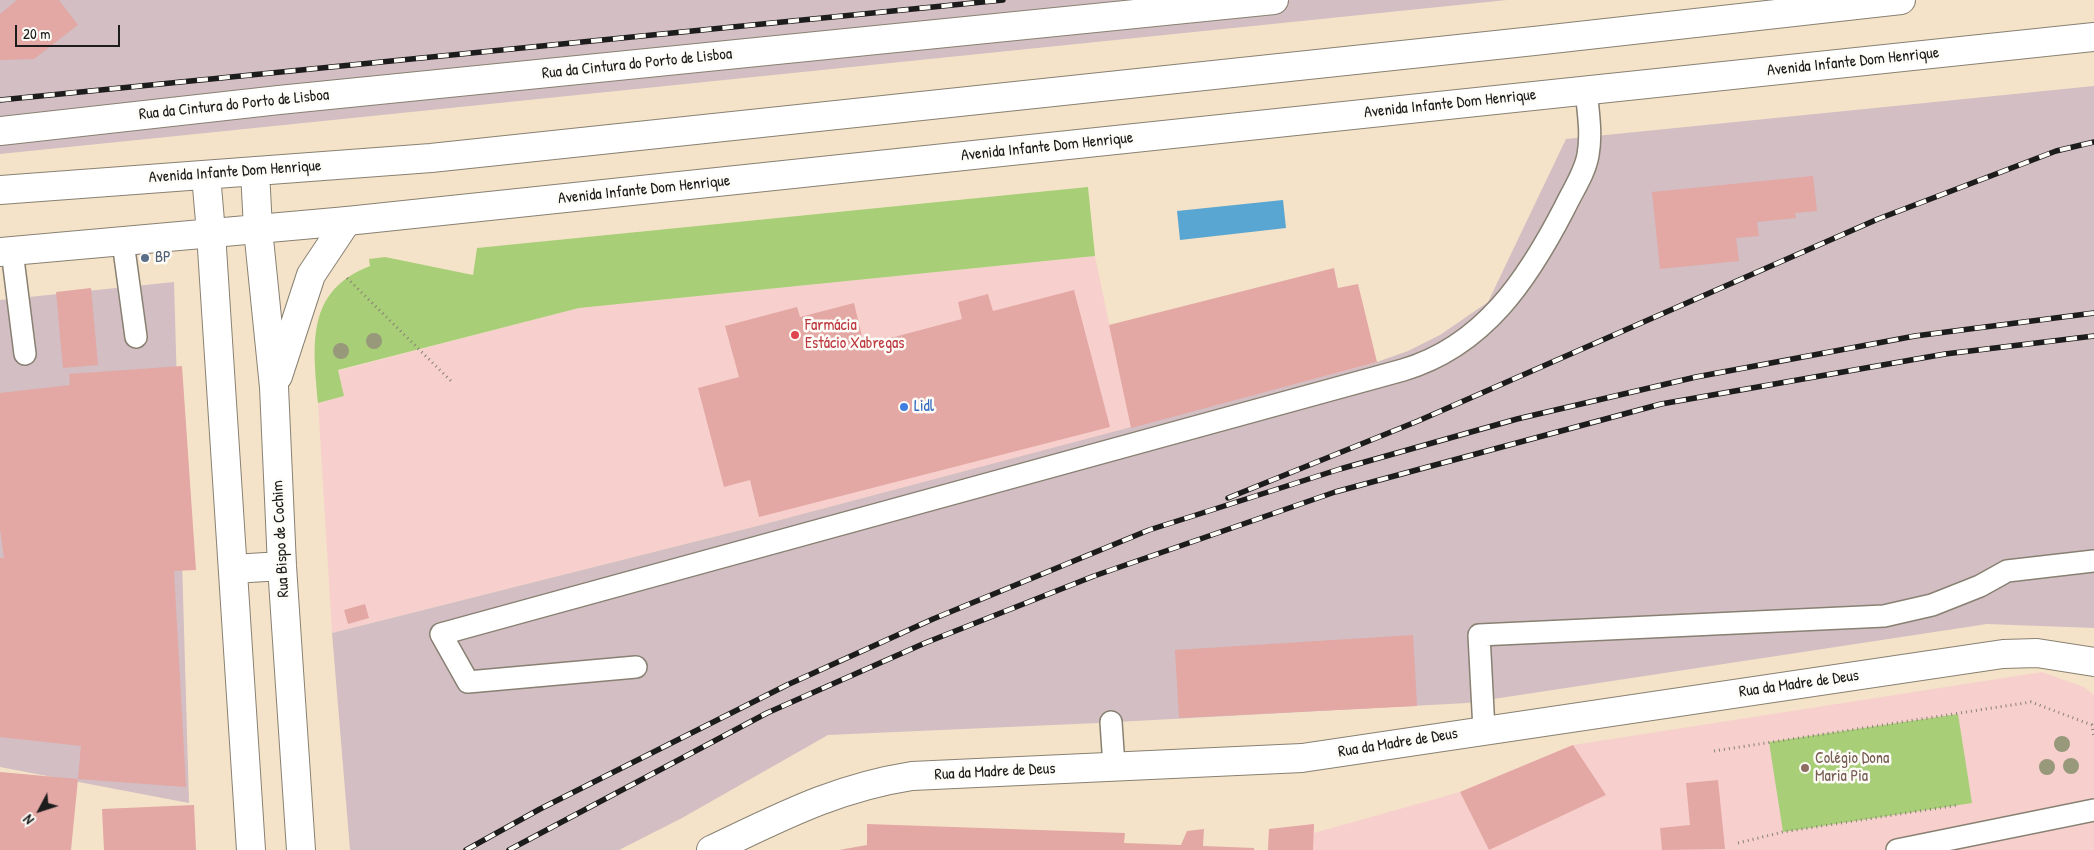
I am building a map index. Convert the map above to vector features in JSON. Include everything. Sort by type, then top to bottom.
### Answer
[{"type":"main road","name":"Rua da Cintura do Porto de Lisboa","points":[[0,131],[279,100],[1274,0]]},
{"type":"main road","name":"Avenida Infante Dom Henrique","points":[[0,190],[431,158],[1901,0]]},
{"type":"main road","name":"Avenida Infante Dom Henrique","points":[[6,252],[347,221],[2094,37]]},
{"type":"main road","name":"Rua Bispo de Cochim","points":[[255,171],[258,229],[274,387],[282,566],[301,850]]},
{"type":"main road","points":[[206,175],[251,850]]},
{"type":"main road","points":[[274,387],[311,275],[347,221]]},
{"type":"main road","points":[[233,569],[282,566]]},
{"type":"main road","name":"Rua da Madre de Deus","points":[[711,850],[818,800],[883,781],[912,776],[1302,758],[2003,654],[2037,653],[2094,662]]},
{"type":"lane","points":[[636,667],[468,682],[441,634],[1403,370],[1440,356],[1469,337],[1500,308],[1531,266],[1553,229],[1588,156],[1590,138],[1586,90]]},
{"type":"lane","points":[[123,242],[136,337]]},
{"type":"lane","points":[[6,252],[25,354]]},
{"type":"lane","points":[[1484,730],[1479,636],[1884,616],[1932,605],[1980,586],[2007,571],[2094,562]]},
{"type":"lane","points":[[1111,722],[1114,766]]},
{"type":"lane","points":[[1897,850],[2094,810]]},
{"type":"path","points":[[311,275],[334,284],[343,274],[452,382]]},
{"type":"path","points":[[1714,751],[2031,702],[2092,725],[2094,738]]},
{"type":"path","points":[[1738,843],[1783,832],[1962,805]]},
{"type":"shaded area","points":[[0,0],[1507,0],[0,154]]},
{"type":"shaded area","points":[[2094,86],[2094,628],[1987,624],[1467,703],[1098,723],[828,735],[682,818],[619,850],[350,850],[332,633],[761,525],[1377,362],[1408,351],[1440,335],[1488,302],[1566,139]]},
{"type":"shaded area","points":[[1095,256],[1131,428],[761,525],[332,633],[318,403],[344,396],[337,371],[579,308]]},
{"type":"shaded area","points":[[174,282],[189,803],[0,767],[0,300]]},
{"type":"shaded area","name":"Colégio Dona Maria Pia","points":[[2042,672],[2084,687],[2094,695],[2094,850],[1268,850],[1269,829],[1314,824],[1314,833],[1460,792],[1573,745]]},
{"type":"green space","points":[[1088,187],[1095,256],[579,308],[338,370],[344,396],[318,403],[315,341],[318,322],[324,305],[334,290],[349,277],[370,266],[369,259],[385,257],[473,275],[477,248]]},
{"type":"green space","points":[[1958,714],[1972,803],[1783,832],[1769,742]]},
{"type":"water","points":[[1283,200],[1286,228],[1180,240],[1177,211]]},
{"type":"building","points":[[17,0],[59,0],[78,25],[34,59],[0,60],[0,14]]},
{"type":"building","points":[[1813,176],[1817,211],[1795,213],[1796,218],[1757,222],[1759,236],[1736,238],[1739,261],[1660,269],[1652,192]]},
{"type":"building","points":[[1334,268],[1338,288],[1358,284],[1377,362],[1131,428],[1109,325]]},
{"type":"building","points":[[91,288],[98,365],[63,368],[56,292]]},
{"type":"building","name":"Lidl","points":[[1074,290],[1110,427],[759,517],[750,480],[724,487],[698,388],[739,377],[725,326],[797,307],[800,317],[854,303],[864,345],[962,319],[958,302],[988,294],[993,311]]},
{"type":"building","points":[[182,366],[196,570],[174,571],[186,787],[78,779],[81,746],[0,737],[0,558],[4,558],[0,529],[0,393],[70,385],[69,374]]},
{"type":"building","points":[[365,604],[369,618],[348,624],[344,610]]},
{"type":"building","points":[[1413,635],[1417,706],[1179,718],[1175,650]]},
{"type":"building","points":[[1573,745],[1606,795],[1489,850],[1460,792]]},
{"type":"building","points":[[0,772],[78,779],[71,850],[0,850]]},
{"type":"building","points":[[1718,780],[1725,849],[1662,850],[1660,828],[1690,825],[1686,783]]},
{"type":"building","points":[[194,805],[196,850],[104,850],[102,809]]},
{"type":"building","points":[[867,824],[1125,833],[1124,843],[1181,845],[1187,831],[1204,829],[1203,846],[1254,848],[1254,850],[839,850],[867,845]]},
{"type":"building","points":[[1314,824],[1313,850],[1268,850],[1269,829]]},
{"type":"railway","points":[[0,100],[1003,0]]},
{"type":"railway","points":[[1228,498],[1418,421],[1878,219],[2056,151],[2094,142]]},
{"type":"railway","points":[[466,850],[540,809],[787,685],[933,619],[1149,530],[1340,469],[1517,419],[1696,377],[1915,336],[2094,313]]},
{"type":"railway","points":[[509,850],[767,713],[925,643],[1094,576],[1335,492],[1661,404],[1945,354],[2094,336]]},
{"type":"place","name":"BP","points":[[145,258]]},
{"type":"place","name":"Farmácia Estácio Xabregas","points":[[795,335]]},
{"type":"place","name":"Lidl","points":[[904,407]]},
{"type":"place","name":"Colégio Dona Maria Pia","points":[[1805,768]]}]
